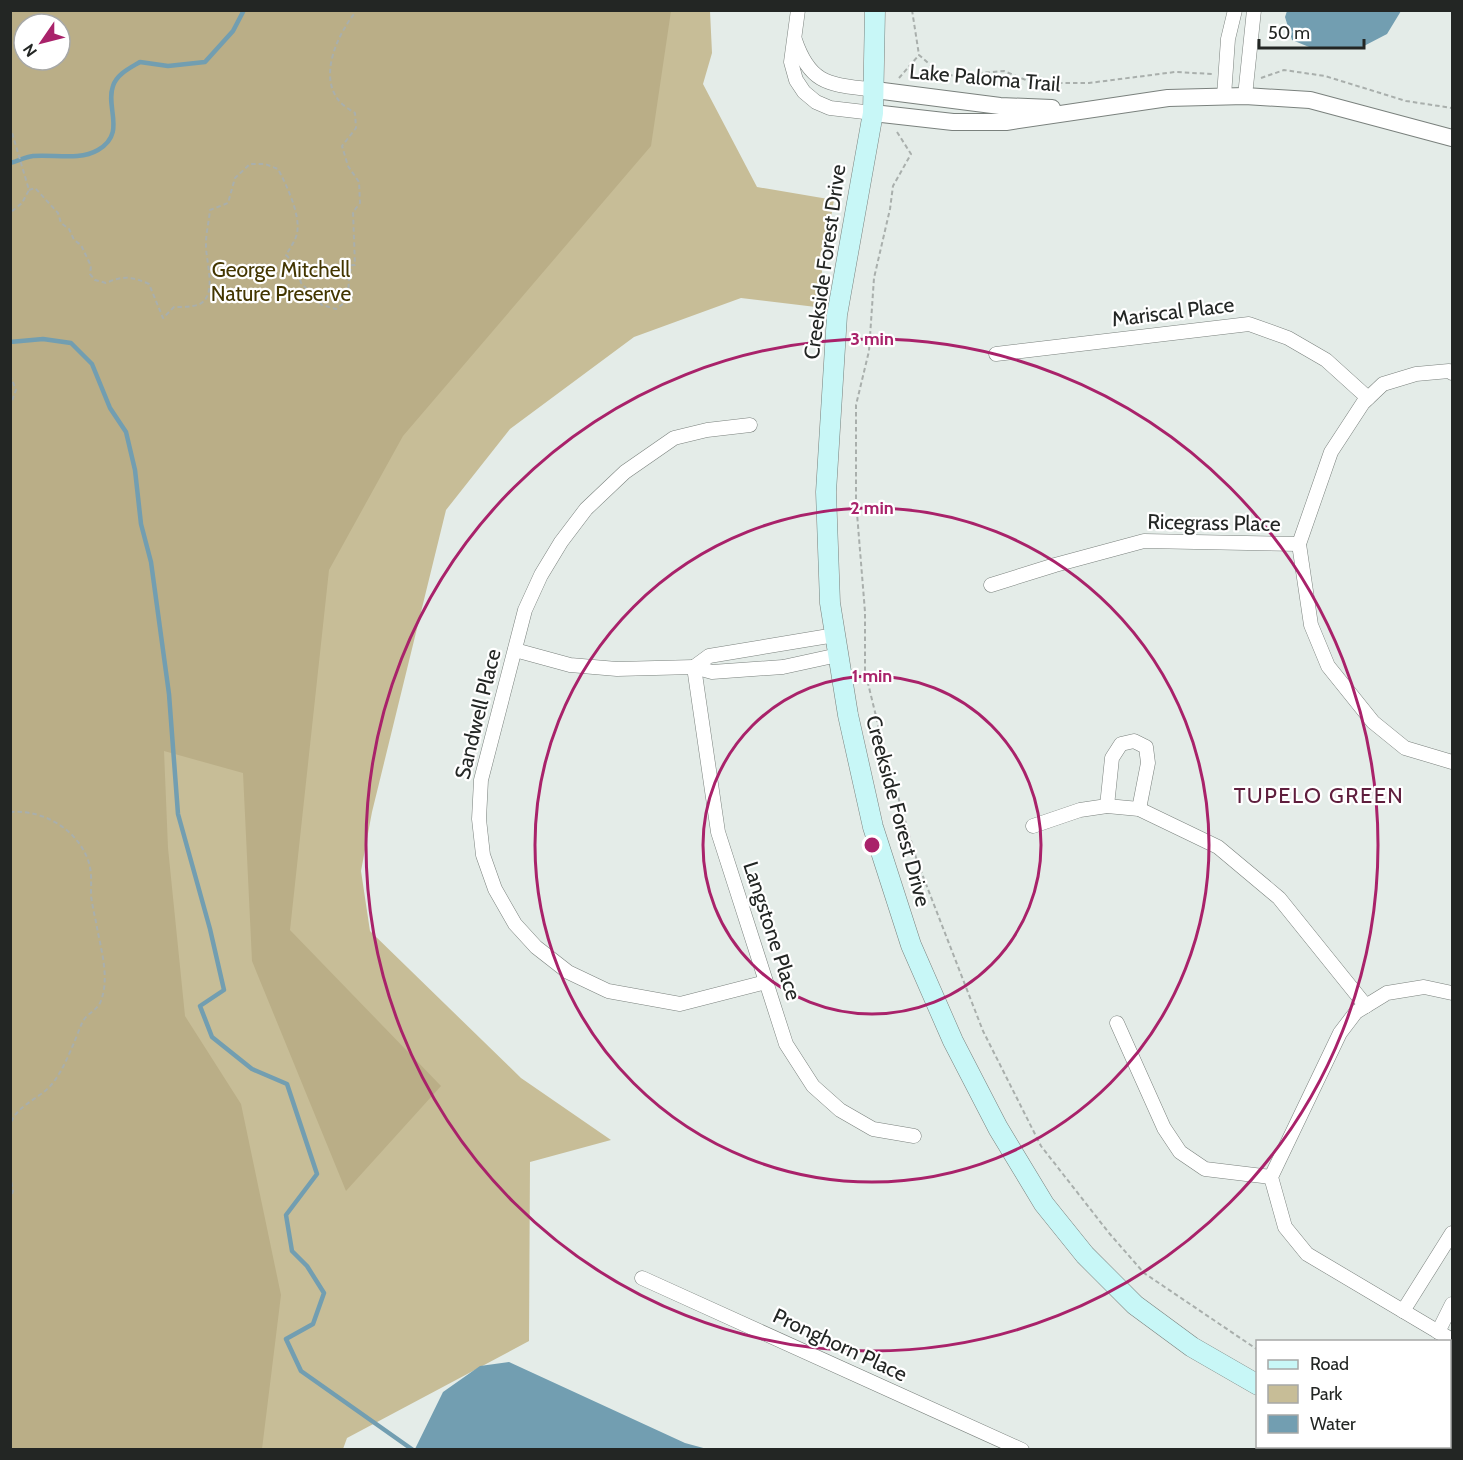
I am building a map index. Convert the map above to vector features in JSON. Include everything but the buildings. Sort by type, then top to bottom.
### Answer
[{"type":"main road","name":"Creekside Forest Drive","points":[[875,10],[873,113],[837,315],[826,492],[830,603],[848,715],[873,827],[911,945],[953,1041],[998,1128],[1044,1204],[1085,1255],[1134,1305],[1192,1347],[1256,1384]]},
{"type":"street","points":[[798,10],[791,62],[796,80],[804,92],[816,102],[830,108],[873,113]]},
{"type":"street","points":[[1224,96],[1228,39],[1235,10]]},
{"type":"street","points":[[1245,96],[1254,10]]},
{"type":"street","points":[[795,40],[805,65],[824,81],[875,90]]},
{"type":"street","name":"Lake Paloma Trail","points":[[875,90],[1000,106],[1092,109]]},
{"type":"street","name":"Lake Paloma Trail","points":[[873,113],[953,122],[1006,122],[1168,98],[1245,96],[1310,100],[1452,138]]},
{"type":"street","name":"Mariscal Place","points":[[996,354],[1249,324],[1287,338],[1326,360],[1368,398]]},
{"type":"street","points":[[1452,373],[1449,371],[1416,374],[1383,384],[1363,403],[1331,452],[1299,544],[1311,625],[1328,666],[1373,722],[1405,748],[1452,762]]},
{"type":"street","name":"Sandwell Place","points":[[750,425],[707,430],[674,438],[625,472],[586,509],[561,542],[541,575],[525,610],[481,780],[479,819],[483,855],[495,889],[515,924],[536,947],[568,972],[608,991],[681,1004],[766,982]]},
{"type":"street","name":"Ricegrass Place","points":[[991,585],[1144,541],[1299,544]]},
{"type":"street","points":[[694,667],[709,656],[835,635]]},
{"type":"street","points":[[515,650],[570,665],[617,669],[694,667],[712,672],[783,667],[838,655]]},
{"type":"street","name":"Langstone Place","points":[[694,667],[718,832],[786,1044],[813,1086],[840,1110],[873,1129],[914,1136]]},
{"type":"street","points":[[1107,806],[1112,758],[1121,744],[1134,741],[1146,747],[1148,763],[1139,809]]},
{"type":"street","points":[[1033,826],[1080,810],[1107,806],[1139,809],[1218,847],[1279,898],[1366,1006]]},
{"type":"street","points":[[1452,993],[1424,987],[1387,993],[1356,1012],[1340,1033],[1271,1177],[1285,1227],[1307,1254],[1452,1340]]},
{"type":"street","points":[[1117,1023],[1164,1128],[1180,1152],[1205,1169],[1271,1177]]},
{"type":"street","points":[[1403,1311],[1452,1233]]},
{"type":"street","name":"Pronghorn Place","points":[[642,1278],[1022,1449]]},
{"type":"street","points":[[1438,1332],[1452,1304]]},
{"type":"path","points":[[10,213],[22,202],[29,190],[35,188],[58,213],[61,223],[69,229],[74,240],[81,245],[92,266],[90,274],[95,280],[106,283],[117,278],[133,277],[149,284],[163,318],[174,307],[195,306],[204,301],[211,284],[208,278],[205,241],[210,210],[228,203],[235,178],[250,164],[265,164],[278,169],[290,193],[296,216],[297,233],[286,255],[297,266],[301,283],[322,305],[336,309],[348,300],[349,276],[352,265],[355,265],[353,212],[360,203],[359,182],[348,166],[342,146],[356,128],[355,113],[339,101],[332,87],[330,58],[344,26],[354,14],[353,10]]},
{"type":"path","points":[[912,10],[919,55],[942,76],[1004,71],[1033,83],[1089,83],[1175,72],[1224,74]]},
{"type":"path","points":[[895,92],[897,80],[919,55]]},
{"type":"path","points":[[1247,78],[1258,79],[1284,70],[1325,76],[1406,101],[1452,108]]},
{"type":"path","points":[[894,115],[893,127],[911,154],[893,186],[874,278],[869,351],[856,405],[856,501],[865,612],[865,671],[884,749],[914,849],[982,1031],[1041,1146],[1109,1233],[1144,1273],[1256,1349]]},
{"type":"path","points":[[10,126],[29,190]]},
{"type":"path","points":[[10,375],[16,390],[10,406]]},
{"type":"path","points":[[10,812],[53,819],[81,846],[89,864],[92,901],[104,972],[97,1008],[83,1020],[77,1039],[69,1050],[62,1069],[50,1086],[18,1111],[10,1125]]},
{"type":"path","points":[[10,1175],[13,1191],[10,1200]]},
{"type":"green space","name":"George Mitchell Nature Preserve","points":[[10,11],[710,11],[712,53],[703,84],[757,187],[834,200],[816,307],[741,298],[634,337],[510,429],[446,510],[372,812],[361,871],[370,931],[521,1078],[611,1140],[530,1162],[529,1341],[347,1438],[343,1449],[11,1449]]},
{"type":"green space","name":"George Mitchell Nature Preserve","points":[[10,11],[671,11],[651,146],[403,436],[329,570],[290,930],[441,1086],[346,1191],[252,961],[243,773],[164,751],[168,848],[185,1016],[241,1104],[281,1295],[262,1449],[11,1449]]},
{"type":"water","points":[[1287,10],[1401,11],[1387,34],[1362,47],[1314,49],[1292,40],[1285,17]]},
{"type":"water","points":[[509,1362],[685,1443],[707,1449],[415,1449],[443,1392],[480,1366]]},
{"type":"waterway","points":[[10,163],[33,156],[75,156],[98,150],[107,143],[111,136],[113,128],[111,94],[115,82],[121,75],[140,62],[168,66],[205,62],[233,31],[244,10]]},
{"type":"waterway","points":[[10,342],[43,339],[71,343],[92,364],[110,408],[126,432],[135,470],[141,524],[151,562],[169,694],[178,814],[210,929],[224,990],[200,1006],[212,1037],[252,1069],[287,1084],[317,1174],[286,1215],[292,1251],[307,1266],[324,1293],[313,1324],[286,1339],[301,1371],[413,1450]]},
{"type":"district","name":"TUPELO GREEN","points":[[1319,795]]}]
